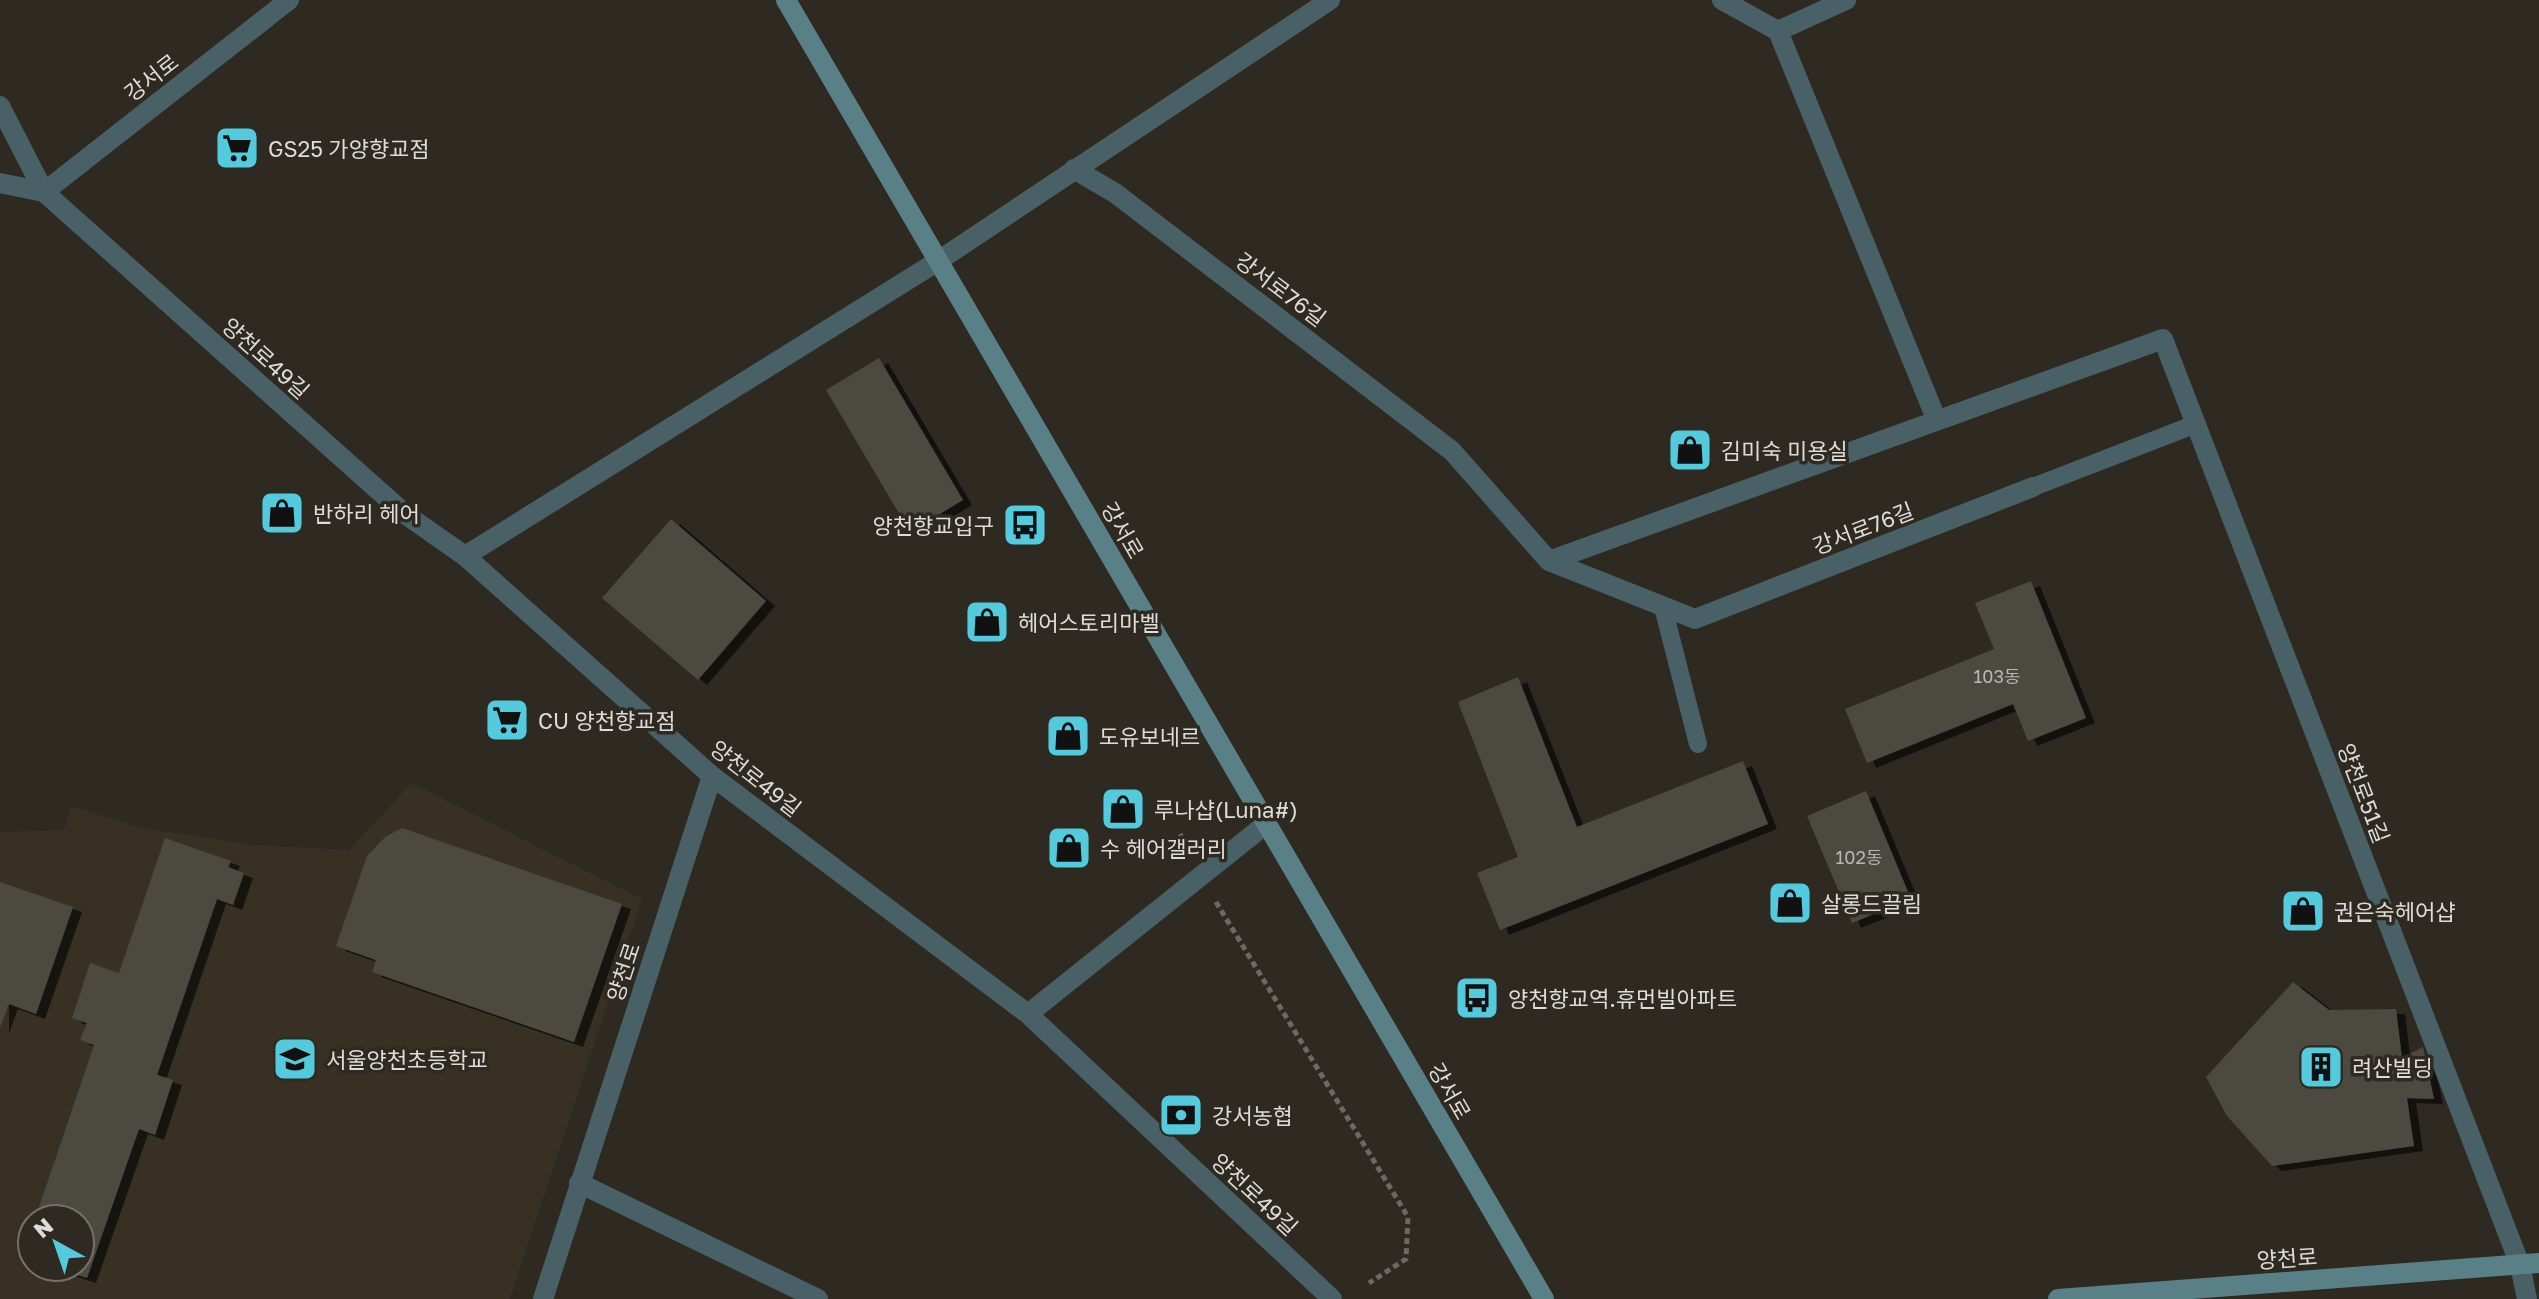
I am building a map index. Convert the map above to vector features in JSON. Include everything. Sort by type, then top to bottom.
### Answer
[{"type":"main road","name":"강서로","points":[[786,0],[1544,1299]]},
{"type":"main road","name":"양천로","points":[[2058,1299],[2529,1264]]},
{"type":"street","name":"강서로","points":[[44,192],[289,0]]},
{"type":"street","points":[[465,556],[938,261],[1330,0]]},
{"type":"street","points":[[1549,561],[1937,421],[1778,31],[1722,0]]},
{"type":"street","points":[[1778,31],[1846,0]]},
{"type":"street","points":[[0,106],[44,192]]},
{"type":"street","name":"강서로76길","points":[[1074,169],[1115,193],[1452,451],[1549,561],[1695,619],[2033,487]]},
{"type":"street","points":[[0,183],[44,192]]},
{"type":"street","name":"양천로49길","points":[[44,192],[405,514],[465,556],[712,776],[1028,1014],[1332,1299]]},
{"type":"street","name":"양천로51길","points":[[1937,421],[2163,339],[2529,1264]]},
{"type":"street","name":"양천로","points":[[543,1299],[712,776]]},
{"type":"street","points":[[1028,1014],[1266,824]]},
{"type":"street","points":[[579,1183],[818,1299]]},
{"type":"street","points":[[2527,1299],[2529,1264]]},
{"type":"lane","name":"강서로76길","points":[[2033,487],[2196,424]]},
{"type":"lane","points":[[1663,607],[1698,744]]},
{"type":"path","points":[[1180,834],[1408,1217],[1406,1259],[1369,1283]]},
{"type":"shaded area","name":"서울양천초등학교","points":[[412,783],[642,899],[510,1299],[0,1299],[0,832],[63,830],[72,806],[137,827],[252,845],[349,850]]},
{"type":"building","points":[[879,358],[963,500],[910,532],[826,390]]},
{"type":"building","points":[[671,519],[766,601],[698,680],[602,598]]},
{"type":"building","points":[[2031,581],[2086,718],[2028,741],[2013,704],[1867,763],[1845,709],[1994,649],[1975,603]]},
{"type":"building","points":[[1518,677],[1577,827],[1743,761],[1768,824],[1500,930],[1477,873],[1518,857],[1458,702]]},
{"type":"building","points":[[1866,791],[1911,899],[1852,923],[1807,816]]},
{"type":"building","points":[[402,828],[622,904],[574,1042],[372,972],[376,960],[336,946],[367,856],[385,837]]},
{"type":"building","points":[[165,838],[231,861],[228,867],[244,873],[233,905],[217,899],[157,1075],[173,1080],[155,1135],[139,1129],[96,1252],[96,1203],[40,1203],[94,1045],[80,1040],[87,1023],[72,1018],[90,963],[119,973]]},
{"type":"building","points":[[0,882],[73,907],[36,1014],[9,1004],[0,1028]]},
{"type":"building","name":"려산빌딩","points":[[2293,982],[2329,1010],[2396,1009],[2402,1058],[2423,1047],[2434,1099],[2407,1098],[2414,1146],[2272,1166],[2227,1116],[2206,1077]]},
{"type":"place","name":"GS25 가양향교점","points":[[237,148]]},
{"type":"place","name":"김미숙 미용실","points":[[1690,450]]},
{"type":"place","name":"반하리 헤어","points":[[282,513]]},
{"type":"place","name":"양천향교입구","points":[[1025,525]]},
{"type":"place","name":"헤어스토리마벨","points":[[987,622]]},
{"type":"place","name":"CU 양천향교점","points":[[507,720]]},
{"type":"place","name":"도유보네르","points":[[1068,736]]},
{"type":"place","name":"루나샵(Luna#)","points":[[1123,809]]},
{"type":"place","name":"수 헤어갤러리","points":[[1069,848]]},
{"type":"place","name":"살롱드끌림","points":[[1790,903]]},
{"type":"place","name":"권은숙헤어샵","points":[[2303,911]]},
{"type":"place","name":"양천향교역.휴먼빌아파트","points":[[1477,998]]},
{"type":"place","name":"서울양천초등학교","points":[[295,1059]]},
{"type":"place","name":"려산빌딩","points":[[2321,1067]]},
{"type":"place","name":"강서농협","points":[[1181,1115]]}]
